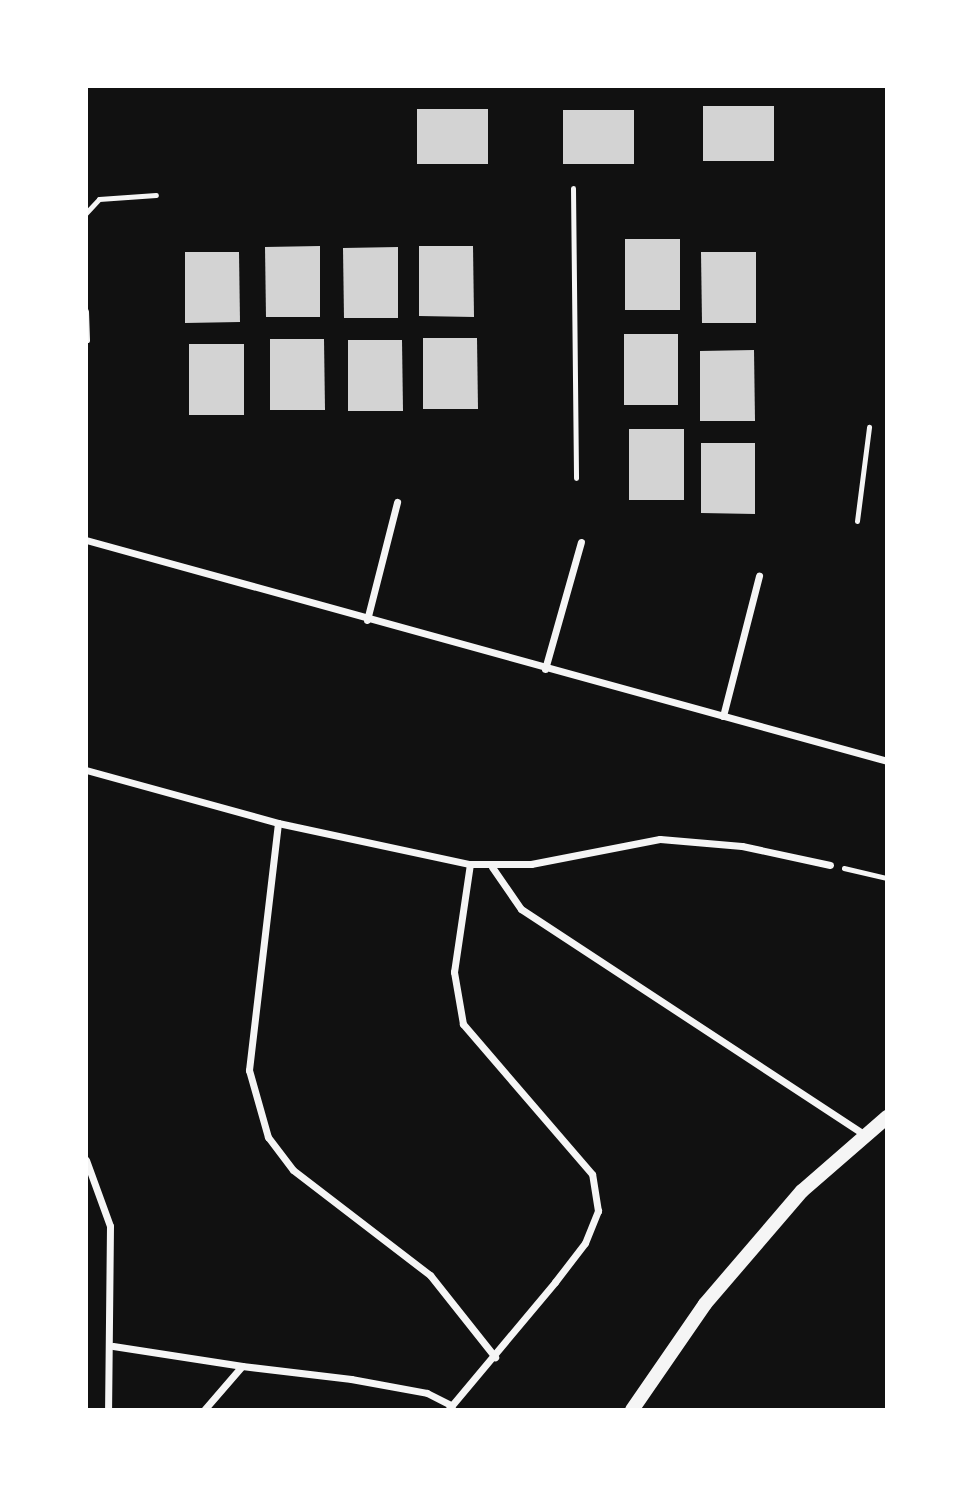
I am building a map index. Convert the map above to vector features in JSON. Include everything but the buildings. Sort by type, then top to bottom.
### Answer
[{"type":"main road","points":[[632,1410],[705,1304],[802,1191],[887,1117]]},
{"type":"street","points":[[367,620],[397,502]]},
{"type":"street","points":[[86,540],[367,620],[887,761]]},
{"type":"street","points":[[545,669],[581,542]]},
{"type":"street","points":[[723,716],[759,576]]},
{"type":"street","points":[[86,771],[278,823],[492,867],[660,839],[742,846],[830,864]]},
{"type":"street","points":[[278,823],[249,1070],[268,1137],[293,1170],[430,1275],[495,1357]]},
{"type":"street","points":[[113,1346],[377,1383],[427,1393],[450,1408],[495,1357],[585,1242],[597,1211],[597,1191],[592,1174],[463,1024],[454,972],[470,864]]},
{"type":"street","points":[[492,867],[521,909],[866,1137]]},
{"type":"street","points":[[86,1160],[110,1226],[113,1346],[108,1410]]},
{"type":"street","points":[[204,1410],[242,1366]]},
{"type":"lane","points":[[573,188],[576,478]]},
{"type":"lane","points":[[86,213],[99,199],[156,195]]},
{"type":"lane","points":[[86,311],[87,340]]},
{"type":"lane","points":[[857,521],[869,427]]},
{"type":"path","points":[[830,864],[887,878]]}]
